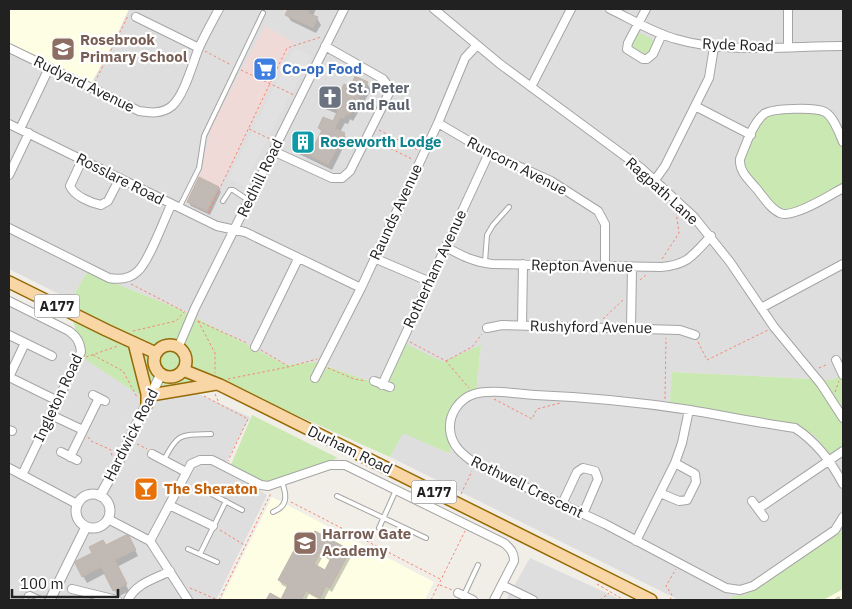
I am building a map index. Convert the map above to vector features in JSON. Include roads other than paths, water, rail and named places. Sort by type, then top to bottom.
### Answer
[{"type":"main road","name":"A177","points":[[9,282],[156,353]]},
{"type":"main road","points":[[134,343],[148,403],[219,383]]},
{"type":"main road","points":[[170,345],[178,348],[182,351],[185,359],[183,370],[171,377],[161,374],[155,367],[156,353],[164,346],[170,345]]},
{"type":"main road","name":"Durham Road","points":[[183,370],[219,383],[646,599]]},
{"type":"street","name":"Rudyard Avenue","points":[[9,48],[139,111],[153,114],[172,106],[178,98],[199,48],[220,9]]},
{"type":"street","name":"Redhill Road","points":[[178,348],[195,319],[248,200],[344,9]]},
{"type":"street","name":"Ragpath Lane","points":[[434,9],[531,87],[655,180],[711,236],[774,327],[833,401],[843,418]]},
{"type":"street","points":[[531,87],[571,9]]},
{"type":"street","name":"Ryde Road","points":[[610,9],[662,34],[688,43],[714,47],[843,46]]},
{"type":"street","points":[[646,9],[627,46],[629,51],[643,59],[647,59],[653,54],[662,34]]},
{"type":"street","points":[[788,9],[788,46]]},
{"type":"street","points":[[134,17],[199,48]]},
{"type":"street","name":"Raunds Avenue","points":[[315,378],[361,288],[438,123],[465,58],[477,45]]},
{"type":"street","points":[[273,151],[332,178],[342,178],[350,171],[368,138],[389,93],[388,86],[384,79],[325,46]]},
{"type":"street","points":[[655,180],[664,166],[712,70],[714,47]]},
{"type":"street","points":[[20,129],[49,68]]},
{"type":"street","points":[[695,106],[751,134]]},
{"type":"street","points":[[843,141],[825,112],[814,110],[778,110],[767,112],[760,118],[740,159],[741,170],[778,212],[784,214],[793,213],[843,188]]},
{"type":"street","name":"Runcorn Avenue","points":[[438,123],[488,153],[551,181],[598,211],[605,224],[605,266]]},
{"type":"street","name":"Rosslare Road","points":[[9,124],[220,228],[245,232],[361,288]]},
{"type":"street","points":[[9,174],[29,133]]},
{"type":"street","name":"Rotherham Avenue","points":[[382,384],[488,153]]},
{"type":"street","points":[[82,160],[70,186],[75,193],[96,204],[101,205],[108,201],[120,178]]},
{"type":"street","points":[[9,228],[109,278],[124,279],[138,271],[145,262],[175,206]]},
{"type":"street","name":"Repton Avenue","points":[[446,247],[464,258],[485,263],[632,267],[676,266],[688,259],[711,236]]},
{"type":"street","points":[[374,258],[428,281]]},
{"type":"street","points":[[255,347],[298,259]]},
{"type":"street","points":[[522,326],[524,264]]},
{"type":"street","points":[[761,308],[843,264]]},
{"type":"street","points":[[632,267],[632,328]]},
{"type":"street","name":"Ingleton Road","points":[[9,301],[69,331],[76,336],[80,343],[81,352],[22,474]]},
{"type":"street","name":"Rushyford Avenue","points":[[487,328],[502,325],[666,329],[680,330],[695,335]]},
{"type":"street","points":[[9,335],[52,356]]},
{"type":"street","points":[[25,343],[9,377],[58,401]]},
{"type":"street","points":[[836,360],[842,370]]},
{"type":"street","name":"Hardwick Road","points":[[100,496],[130,440],[161,374]]},
{"type":"street","name":"Rothwell Crescent","points":[[689,410],[583,397],[491,392],[478,394],[463,400],[450,418],[450,431],[455,446],[464,456],[476,464],[583,514],[726,588],[740,590],[753,586],[835,530],[843,517]]},
{"type":"street","points":[[61,452],[74,458],[83,430],[99,398]]},
{"type":"street","points":[[636,541],[675,462],[682,443],[689,410],[795,428],[816,445],[843,484]]},
{"type":"street","points":[[51,415],[83,430]]},
{"type":"street","points":[[758,509],[843,451]]},
{"type":"street","points":[[152,454],[186,472]]},
{"type":"street","points":[[150,541],[186,472],[191,464],[200,460],[212,460],[261,485],[278,483],[338,464],[345,465],[504,543],[511,549],[514,562],[494,600]]},
{"type":"street","points":[[660,493],[679,501],[687,500],[696,482],[695,474],[675,462]]},
{"type":"street","points":[[9,468],[77,504],[77,518],[86,527],[99,527],[108,519],[150,541],[188,600]]},
{"type":"street","points":[[562,504],[577,472],[583,468],[595,472],[598,479],[583,514]]},
{"type":"street","name":"Hardwick Road","points":[[77,504],[88,495],[100,496],[109,504],[110,513],[108,519]]},
{"type":"street","points":[[752,501],[764,517]]},
{"type":"street","points":[[169,506],[213,526]]},
{"type":"street","points":[[50,600],[86,527]]},
{"type":"street","points":[[128,600],[139,586],[170,571]]},
{"type":"street","points":[[502,585],[533,600]]},
{"type":"street","points":[[72,589],[118,600]]},
{"type":"street","points":[[461,594],[473,600]]},
{"type":"lane","points":[[175,206],[199,168],[204,136],[263,13]]},
{"type":"lane","points":[[223,201],[230,190],[248,200]]},
{"type":"lane","points":[[485,263],[486,236],[509,207]]},
{"type":"lane","points":[[164,460],[172,444],[182,435],[211,434]]},
{"type":"lane","points":[[273,512],[285,504],[286,494],[278,483]]},
{"type":"lane","points":[[379,528],[396,490]]},
{"type":"lane","points":[[206,491],[242,510]]},
{"type":"lane","points":[[337,496],[426,538]]},
{"type":"lane","points":[[200,554],[226,501]]},
{"type":"lane","points":[[188,549],[217,562]]},
{"type":"lane","points":[[461,594],[478,566]]},
{"type":"lane","points":[[25,600],[30,594],[43,600]]},
{"type":"place","name":"Rosebrook Primary School","points":[[63,49]]},
{"type":"place","name":"Co-op Food","points":[[265,69]]},
{"type":"place","name":"St. Peter and Paul","points":[[330,97]]},
{"type":"place","name":"Roseworth Lodge","points":[[303,142]]},
{"type":"place","name":"The Sheraton","points":[[146,489]]},
{"type":"place","name":"Harrow Gate Academy","points":[[305,543]]}]
